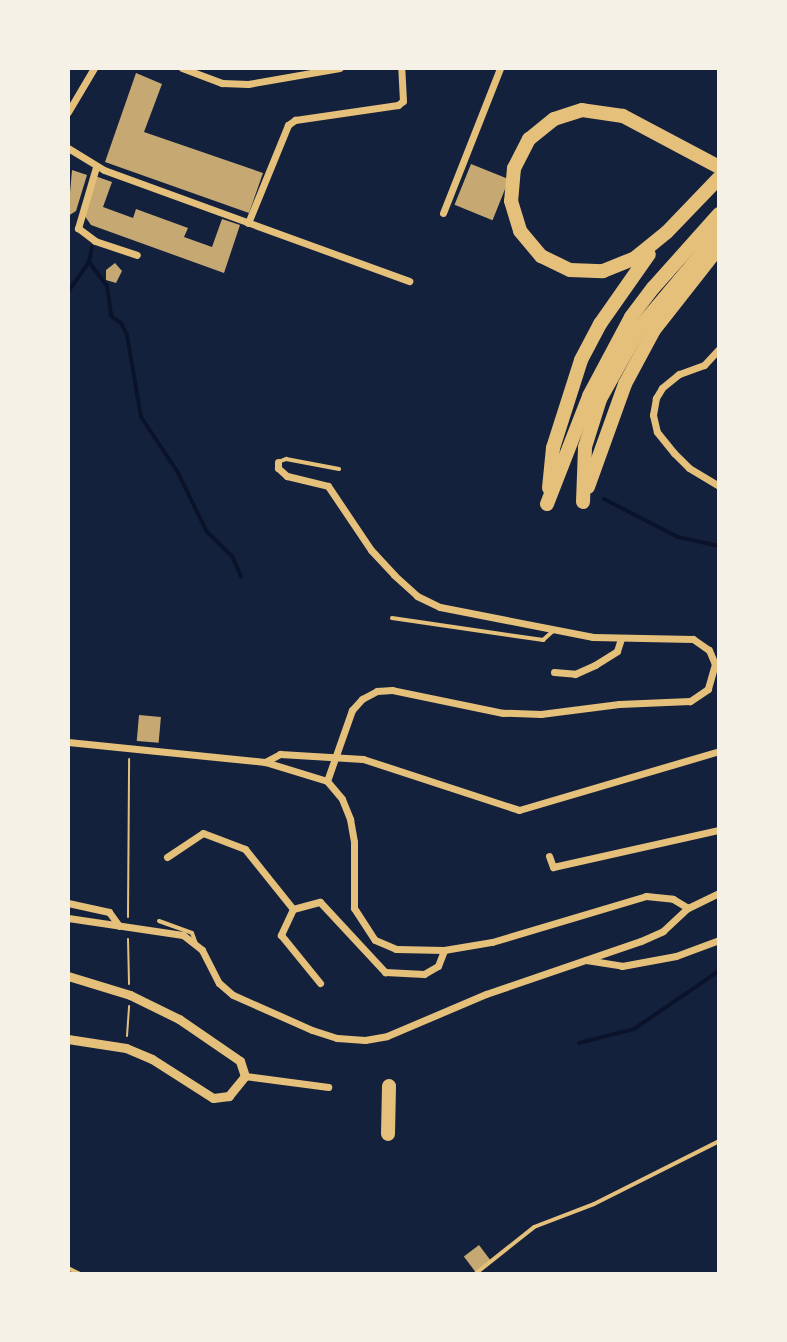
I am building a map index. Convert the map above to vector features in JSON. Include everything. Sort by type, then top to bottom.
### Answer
[{"type":"highway","points":[[667,232],[635,258],[614,269],[581,272],[560,267],[541,256],[520,231],[511,201],[511,179],[523,148],[537,131],[563,115],[602,110],[633,120],[719,167]]},
{"type":"highway","points":[[719,178],[667,232],[620,293],[581,360],[553,448],[547,504],[589,396],[631,317],[719,214]]},
{"type":"highway","points":[[719,233],[641,326],[600,399],[585,447],[583,502],[625,384],[654,330],[719,247]]},
{"type":"highway","points":[[388,1134],[389,1086]]},
{"type":"street","points":[[68,112],[94,68]]},
{"type":"street","points":[[182,68],[222,83],[248,84],[340,68]]},
{"type":"street","points":[[248,223],[288,125],[295,120],[398,105],[403,101],[401,68]]},
{"type":"street","points":[[443,213],[500,68]]},
{"type":"street","points":[[68,148],[96,167],[409,281]]},
{"type":"street","points":[[96,167],[76,222],[78,228],[95,241],[137,255]]},
{"type":"street","points":[[719,349],[704,365],[679,374],[662,388],[656,398],[653,415],[657,432],[674,453],[689,468],[719,486]]},
{"type":"street","points":[[278,462],[278,468],[287,476],[328,486],[371,550],[417,596],[465,614],[554,630],[621,639],[697,641],[714,659],[711,684],[700,696],[687,702],[619,704],[528,715],[392,690],[377,691],[362,699],[352,710],[327,781]]},
{"type":"street","points":[[554,672],[575,674],[595,665],[617,651],[621,639]]},
{"type":"street","points":[[68,742],[265,762],[327,781],[342,799],[350,819],[354,908],[375,940],[388,947],[444,950],[492,942],[646,896],[673,899],[688,908]]},
{"type":"street","points":[[265,762],[280,754],[345,757],[377,763],[519,810],[719,751]]},
{"type":"street","points":[[549,856],[553,867],[719,830]]},
{"type":"street","points":[[167,857],[203,833],[245,849],[293,909]]},
{"type":"street","points":[[68,918],[183,935],[196,944],[219,983],[233,995],[312,1030],[337,1038],[365,1040],[387,1036],[486,994],[663,931],[688,908],[719,893]]},
{"type":"street","points":[[293,909],[320,902],[376,967],[385,972],[428,973],[438,966],[444,950]]},
{"type":"street","points":[[68,903],[109,912],[119,926]]},
{"type":"street","points":[[293,909],[281,935],[320,983]]},
{"type":"street","points":[[584,960],[622,966],[676,956],[719,940]]},
{"type":"street","points":[[68,976],[130,995],[179,1019],[240,1061],[245,1076]]},
{"type":"street","points":[[68,1039],[126,1048],[152,1059],[213,1098],[229,1096],[245,1076]]},
{"type":"street","points":[[245,1076],[328,1087]]},
{"type":"lane","points":[[278,462],[286,459],[339,469]]},
{"type":"lane","points":[[392,618],[543,640],[554,630]]},
{"type":"lane","points":[[159,921],[192,933],[196,944]]},
{"type":"lane","points":[[475,1274],[534,1227],[594,1204],[719,1141]]},
{"type":"lane","points":[[68,1268],[80,1274]]},
{"type":"path","points":[[128,921],[129,746]]},
{"type":"path","points":[[128,934],[129,989]]},
{"type":"path","points":[[127,1041],[129,1001]]},
{"type":"building","points":[[136,73],[162,84],[144,132],[263,173],[249,213],[105,162]]},
{"type":"building","points":[[471,164],[509,179],[493,220],[455,205]]},
{"type":"building","points":[[72,170],[87,175],[76,211],[68,216]]},
{"type":"building","points":[[95,176],[112,182],[103,207],[133,218],[136,209],[188,228],[184,237],[212,247],[222,219],[240,225],[224,273],[91,225],[82,212]]},
{"type":"building","points":[[115,263],[122,271],[116,283],[106,280],[106,270]]},
{"type":"building","points":[[139,715],[161,717],[159,743],[137,741]]},
{"type":"building","points":[[479,1245],[491,1261],[476,1272],[464,1256]]},
{"type":"waterway","points":[[68,292],[89,262],[92,247]]},
{"type":"waterway","points":[[89,262],[107,286],[111,316],[121,323],[127,335],[141,417],[177,471],[207,532],[232,556],[241,576]]},
{"type":"waterway","points":[[604,499],[678,537],[719,546]]},
{"type":"waterway","points":[[579,1043],[634,1029],[719,971]]}]
